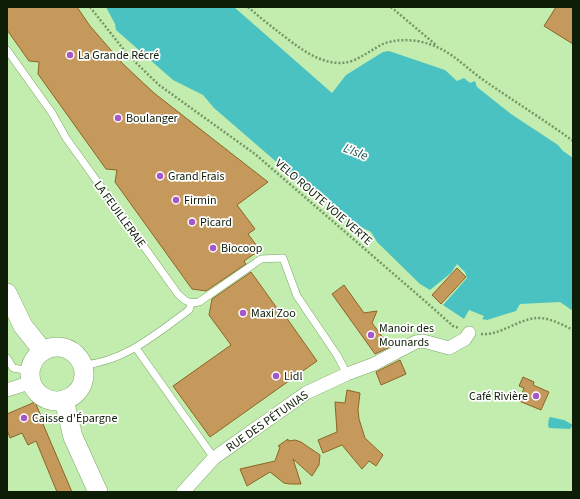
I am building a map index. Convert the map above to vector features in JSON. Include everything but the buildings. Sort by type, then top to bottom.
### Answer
[{"type":"main road","points":[[7,293],[23,326],[43,351]]},
{"type":"main road","points":[[63,347],[75,354],[83,365],[83,378],[78,390],[72,396],[64,400],[56,401],[48,399],[35,390],[31,377],[34,359],[43,351],[49,348],[63,347]]},
{"type":"main road","points":[[64,400],[73,437],[98,492]]},
{"type":"street","name":"RUE DES PÉTUNIAS","points":[[183,492],[214,458],[306,393],[346,374],[374,364],[416,342],[423,341],[449,348],[465,339],[469,333]]},
{"type":"street","points":[[7,390],[31,377]]},
{"type":"lane","name":"LA FEUILLERAIE","points":[[7,50],[52,113],[66,138],[178,294],[186,302],[191,304]]},
{"type":"lane","points":[[83,365],[97,364],[107,361],[136,348],[189,310],[191,304],[199,302],[261,258],[283,258],[297,296],[338,355],[346,374]]},
{"type":"lane","points":[[136,348],[214,458]]},
{"type":"lane","points":[[7,358],[13,368],[31,377]]},
{"type":"path","name":"VELO ROUTE VOIE VERTE","points":[[90,7],[128,55],[159,85],[255,154],[453,326],[469,333],[488,335],[508,329],[521,322],[541,318],[548,319],[573,330]]},
{"type":"path","points":[[248,7],[308,53],[322,59],[337,62],[351,61],[369,53],[380,45],[399,41],[416,41],[438,47]]},
{"type":"path","points":[[391,7],[438,47],[456,57],[481,78],[573,140]]},
{"type":"water","name":"L'Isle","points":[[106,7],[234,7],[332,93],[346,75],[383,52],[389,51],[445,70],[457,81],[464,78],[470,83],[475,81],[477,87],[511,114],[558,145],[563,151],[573,158],[573,311],[560,302],[520,304],[516,311],[487,320],[482,319],[484,316],[469,310],[464,319],[443,305],[467,278],[465,272],[457,264],[451,273],[430,290],[420,284],[377,242],[371,232],[347,220],[330,205],[320,191],[305,186],[214,108],[203,95],[173,80],[116,30],[115,24]]},
{"type":"water","points":[[550,417],[564,420],[573,425],[570,429],[549,428],[548,425]]},
{"type":"place","name":"La Grande Récré","points":[[70,55]]},
{"type":"place","name":"Boulanger","points":[[118,118]]},
{"type":"place","name":"Grand Frais","points":[[160,176]]},
{"type":"place","name":"Firmin","points":[[176,200]]},
{"type":"place","name":"Picard","points":[[192,222]]},
{"type":"place","name":"Biocoop","points":[[213,248]]},
{"type":"place","name":"Maxi Zoo","points":[[243,313]]},
{"type":"place","name":"Manoir des Mounards","points":[[371,335]]},
{"type":"place","name":"Lidl","points":[[276,376]]},
{"type":"place","name":"Café Rivière","points":[[536,396]]},
{"type":"place","name":"Caisse d'Épargne","points":[[24,418]]}]
